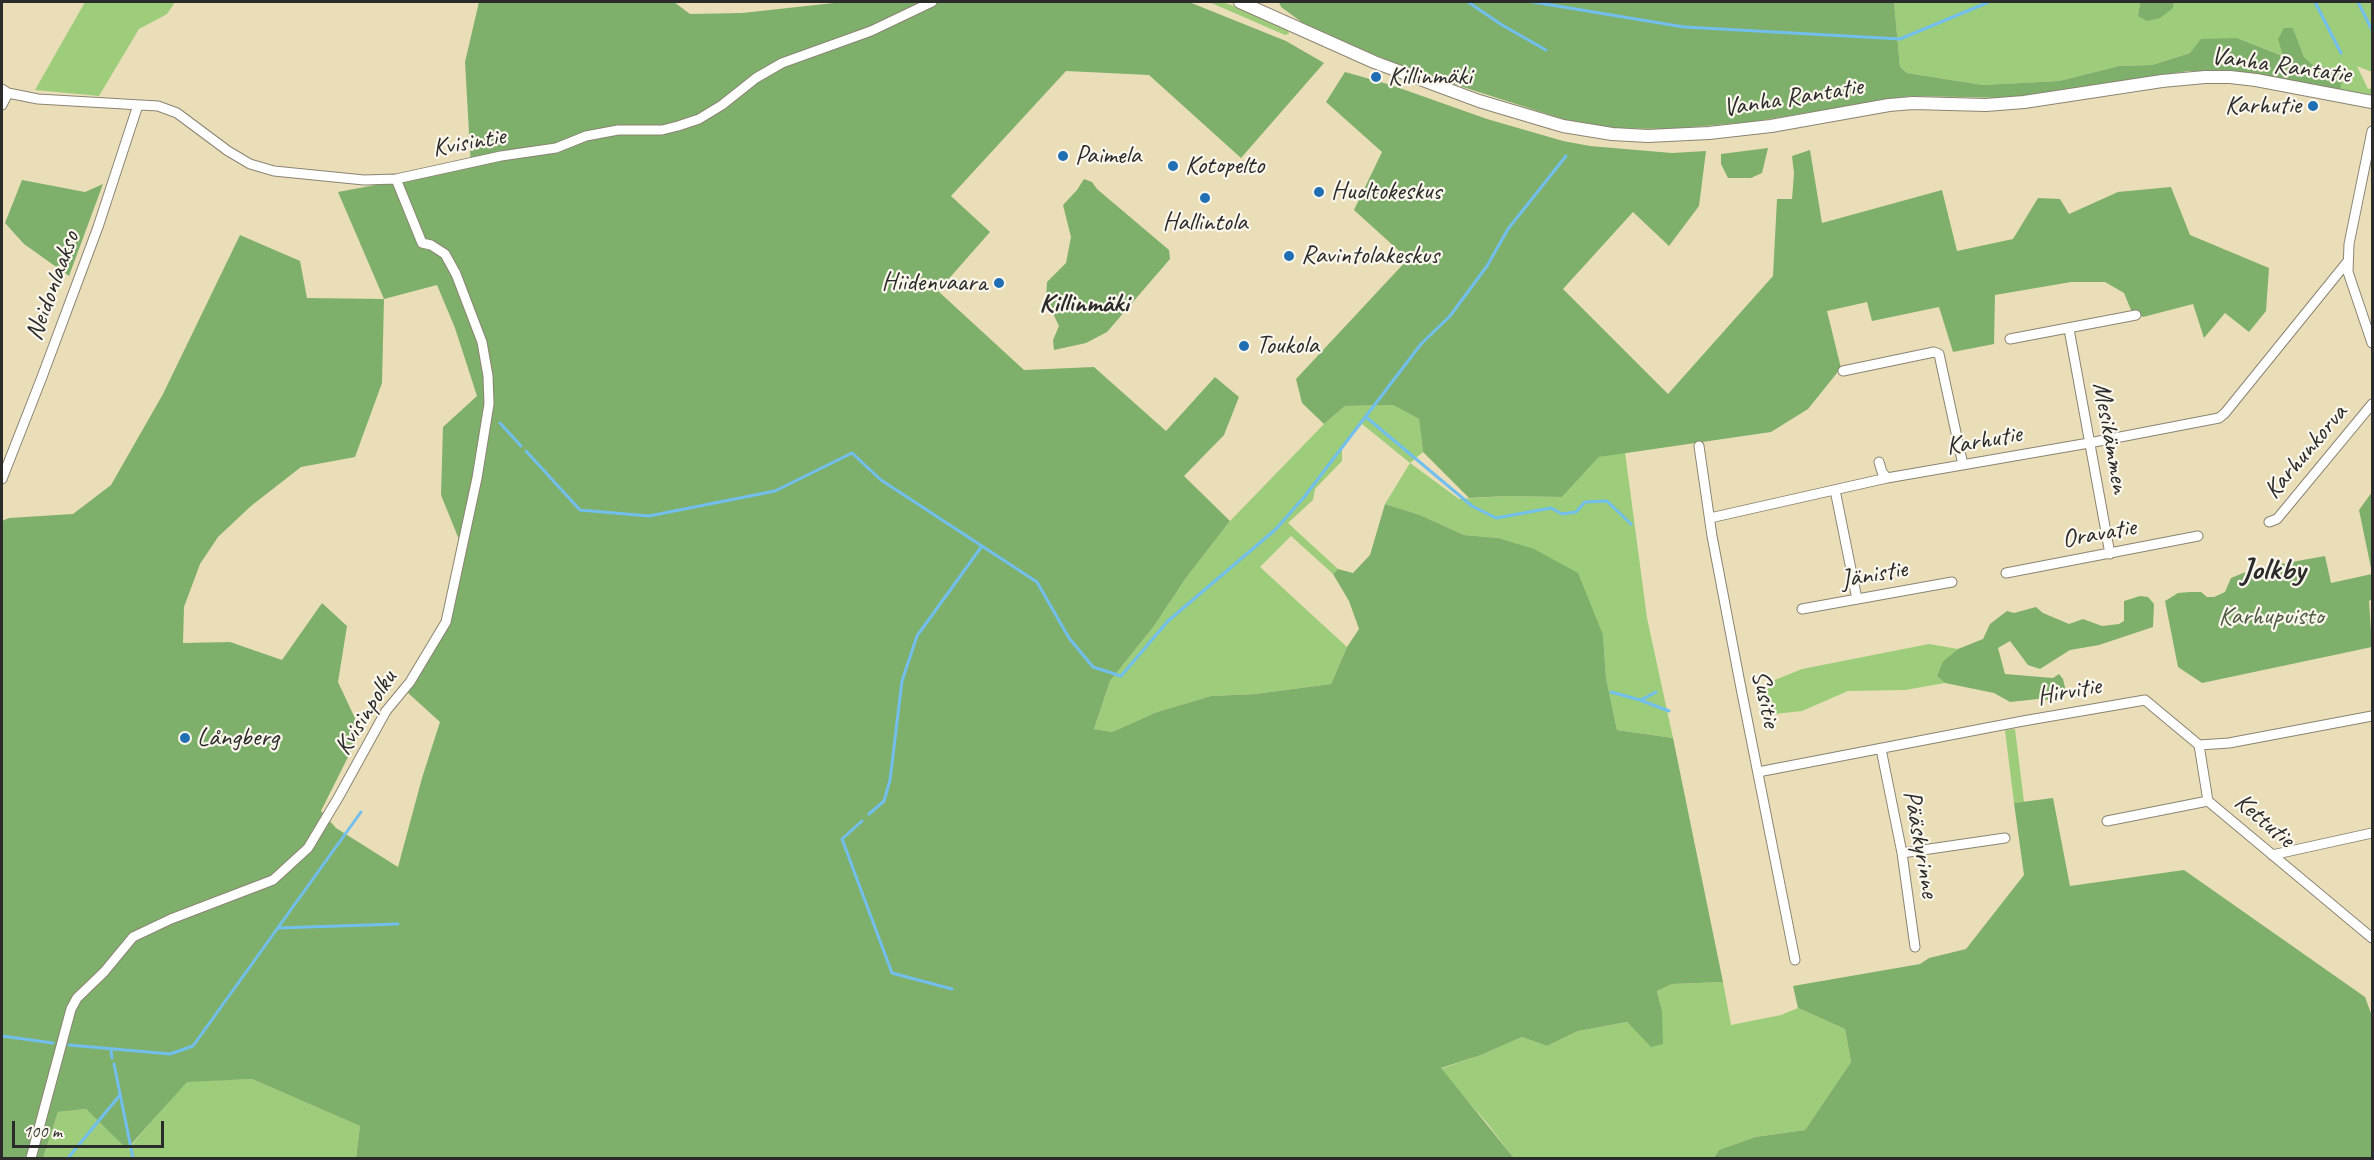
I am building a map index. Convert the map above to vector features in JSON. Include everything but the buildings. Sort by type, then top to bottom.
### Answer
[{"type":"main road","name":"Vanha Rantatie","points":[[1240,2],[1374,62],[1479,101],[1563,126],[1612,134],[1648,136],[1709,133],[1781,125],[1889,105],[1913,103],[1986,105],[2024,102],[2162,81],[2205,77],[2256,80],[2373,102]]},
{"type":"street","name":"Kvisintie","points":[[5,91],[38,99],[158,106],[177,113],[228,151],[250,164],[266,169],[364,180],[396,179],[501,156],[556,148],[586,136],[618,130],[662,130],[678,126],[699,119],[722,105],[756,78],[782,63],[871,31],[932,2]]},
{"type":"street","points":[[2,105],[5,91]]},
{"type":"street","name":"Neidonlaakso","points":[[2,479],[94,237],[138,105]]},
{"type":"street","points":[[2373,131],[2349,244],[2348,261],[2350,280],[2373,343]]},
{"type":"street","name":"Kvisinpolku","points":[[31,1158],[70,1009],[77,998],[104,972],[133,937],[171,919],[273,880],[308,848],[386,711],[410,682],[446,622],[477,478],[489,404],[488,376],[482,342],[456,274],[445,254],[431,245],[422,243],[396,179]]},
{"type":"street","name":"Karhutie","points":[[1710,518],[1887,478],[2089,443],[2222,416],[2348,261]]},
{"type":"street","points":[[2010,339],[2136,315]]},
{"type":"street","name":"Mesikämmen","points":[[2069,329],[2109,554]]},
{"type":"street","points":[[1843,371],[1934,352],[1939,354],[1963,465]]},
{"type":"street","name":"Karhunkorva","points":[[2269,522],[2277,519],[2292,502],[2373,404]]},
{"type":"street","name":"Susitie","points":[[1699,446],[1738,678],[1795,960]]},
{"type":"street","points":[[1879,462],[1887,478]]},
{"type":"street","points":[[1835,490],[1857,599]]},
{"type":"street","name":"Oravatie","points":[[2007,573],[2198,536]]},
{"type":"street","name":"Jänistie","points":[[1802,609],[1952,582]]},
{"type":"street","name":"Hirvitie","points":[[1758,772],[2145,700],[2199,745]]},
{"type":"street","points":[[2208,801],[2199,745],[2229,742],[2373,716]]},
{"type":"street","name":"Pääskyrinne","points":[[1881,749],[1902,853],[1915,947]]},
{"type":"street","name":"Kettutie","points":[[2107,821],[2208,801],[2373,939]]},
{"type":"street","points":[[2272,855],[2373,833]]},
{"type":"street","points":[[1902,853],[2005,838]]},
{"type":"green space","points":[[85,2],[175,2],[167,14],[139,29],[99,96],[35,90]]},
{"type":"green space","points":[[479,2],[674,2],[690,14],[742,13],[843,2],[1189,2],[1286,41],[1324,63],[1241,158],[1149,75],[1066,71],[951,196],[990,232],[938,291],[1024,370],[1094,367],[1166,431],[1215,377],[1239,397],[1224,435],[1184,476],[1230,521],[1186,578],[1154,626],[1110,681],[1094,729],[1112,732],[1157,712],[1211,696],[1255,694],[1331,684],[1347,647],[1359,629],[1349,601],[1333,574],[1338,569],[1353,573],[1370,555],[1385,504],[1420,515],[1464,535],[1498,538],[1534,549],[1578,573],[1603,635],[1606,678],[1617,730],[1673,738],[1723,982],[1672,984],[1657,991],[1662,1011],[1663,1044],[1651,1047],[1627,1022],[1578,1031],[1547,1046],[1522,1037],[1481,1055],[1441,1068],[1514,1158],[356,1158],[360,1126],[252,1079],[187,1082],[127,1149],[86,1109],[58,1112],[43,1158],[2,1158],[2,521],[9,518],[73,514],[111,485],[163,394],[240,235],[300,261],[307,298],[384,299],[338,192],[471,167],[465,62]],"holes":[[[437,285],[455,328],[477,396],[443,427],[441,495],[460,542],[442,621],[407,692],[440,722],[398,867],[336,828],[321,811],[361,731],[338,682],[347,626],[322,603],[282,660],[230,642],[183,643],[184,607],[200,564],[218,537],[251,506],[301,467],[355,457],[382,383],[384,299]]]},
{"type":"green space","points":[[1209,2],[1222,2],[1237,7],[1288,31],[1289,34],[1285,35]]},
{"type":"green space","points":[[1279,2],[1894,2],[1900,67],[1907,73],[1983,85],[2059,81],[2119,66],[2152,65],[2190,53],[2201,39],[2237,38],[2283,56],[2278,39],[2284,28],[2293,28],[2304,57],[2313,65],[2340,69],[2342,81],[2340,90],[2267,76],[2219,71],[2188,71],[2010,98],[1911,96],[1751,122],[1670,129],[1591,128],[1413,71],[1307,26],[1281,7]]},
{"type":"green space","points":[[1894,2],[2140,2],[2138,16],[2173,8],[2174,2],[2372,2],[2372,72],[2357,66],[2368,89],[2372,88],[2372,95],[2340,90],[2340,69],[2313,65],[2304,57],[2293,28],[2284,56],[2237,38],[2152,65],[2119,66],[2059,81],[1983,85],[1907,73],[1900,67]]},
{"type":"green space","points":[[2140,2],[2174,2],[2173,8],[2160,18],[2147,21],[2138,16]]},
{"type":"green space","points":[[1345,72],[1391,85],[1487,119],[1563,141],[1590,146],[1672,153],[1706,151],[1699,206],[1669,246],[1633,212],[1563,289],[1668,394],[1773,276],[1777,199],[1792,199],[1794,173],[1792,156],[1810,150],[1822,223],[1942,190],[1957,251],[2013,239],[2038,198],[2060,199],[2069,214],[2118,192],[2171,187],[2190,235],[2269,268],[2266,311],[2249,332],[2225,313],[2204,338],[2193,304],[2143,317],[2131,310],[2124,293],[2105,282],[2071,282],[1995,295],[1994,344],[1953,352],[1939,307],[1872,321],[1867,302],[1827,311],[1841,368],[1808,409],[1771,432],[1599,457],[1562,497],[1469,498],[1423,452],[1419,419],[1393,405],[1345,406],[1324,424],[1302,403],[1296,379],[1408,259],[1354,210],[1382,152],[1326,102]]},
{"type":"green space","points":[[1768,148],[1762,173],[1751,178],[1728,178],[1721,164],[1721,154]]},
{"type":"green space","points":[[1084,179],[1092,182],[1097,189],[1169,250],[1170,259],[1107,332],[1086,343],[1054,350],[1053,340],[1059,326],[1046,299],[1047,282],[1066,263],[1071,237],[1063,205]]},
{"type":"green space","points":[[22,180],[85,192],[103,184],[69,276],[24,244],[5,223]]},
{"type":"green space","points":[[1393,405],[1419,419],[1423,452],[1410,463],[1362,424],[1342,447],[1342,461],[1315,489],[1313,500],[1288,523],[1338,569],[1333,574],[1291,536],[1260,567],[1347,647],[1331,684],[1255,694],[1211,696],[1157,712],[1112,732],[1094,729],[1110,681],[1154,626],[1186,578],[1230,521],[1324,424],[1345,406]]},
{"type":"green space","points":[[1625,452],[1647,618],[1673,738],[1617,730],[1606,678],[1603,635],[1498,538],[1464,535],[1420,515],[1385,504],[1410,463],[1459,499],[1506,496],[1562,497],[1599,457]]},
{"type":"green space","name":"Karhupuisto","points":[[2372,492],[2372,573],[2359,510]]},
{"type":"green space","name":"Karhupuisto","points":[[2325,556],[2331,583],[2372,574],[2372,599],[2369,601],[2372,647],[2202,683],[2178,667],[2165,601],[2178,593],[2190,592],[2201,592],[2207,597],[2214,597],[2225,592],[2231,578],[2253,569]]},
{"type":"green space","points":[[2140,596],[2148,597],[2154,604],[2153,627],[2099,645],[2070,650],[2040,669],[2028,665],[2010,641],[1998,648],[2005,674],[2053,678],[2059,674],[2063,679],[2066,692],[2058,701],[2038,699],[2010,702],[1994,693],[1945,683],[1937,676],[1943,661],[1958,649],[1983,639],[1990,624],[2007,611],[2014,613],[2036,607],[2043,613],[2069,624],[2083,619],[2102,626],[2119,624],[2124,621],[2124,601]]},
{"type":"green space","points":[[1929,644],[1958,649],[1943,661],[1937,676],[1945,683],[1905,690],[1848,691],[1802,711],[1775,714],[1760,696],[1765,684],[1802,669]]},
{"type":"green space","points":[[2015,729],[2024,802],[2014,803],[2005,730]]},
{"type":"green space","points":[[2053,798],[2070,886],[2184,870],[2365,997],[2372,1016],[2372,1158],[1714,1158],[1719,1150],[1755,1137],[1805,1130],[1851,1062],[1845,1029],[1798,1008],[1793,986],[1920,964],[1929,958],[1966,949],[2024,875],[2014,803]]},
{"type":"green space","points":[[1723,982],[1731,1025],[1781,1015],[1798,1008],[1845,1029],[1851,1062],[1805,1130],[1755,1137],[1719,1150],[1714,1158],[1514,1158],[1440,1069],[1481,1055],[1522,1037],[1547,1046],[1578,1031],[1627,1022],[1651,1046],[1662,1044],[1662,1011],[1657,991],[1672,984]]},
{"type":"green space","points":[[252,1079],[360,1126],[356,1158],[43,1158],[58,1112],[86,1109],[128,1149],[187,1081]]},
{"type":"waterway","points":[[1468,2],[1546,50]]},
{"type":"waterway","points":[[1533,2],[1684,27]]},
{"type":"waterway","points":[[1685,27],[1900,39],[1989,2]]},
{"type":"waterway","points":[[2315,2],[2341,53]]},
{"type":"waterway","points":[[2358,2],[2372,30]]},
{"type":"waterway","points":[[526,451],[580,510],[649,516],[775,491],[852,453],[881,480],[1037,582],[1069,638],[1093,667],[1121,676],[1168,621],[1276,529],[1305,496],[1421,344],[1450,316],[1487,266],[1508,229],[1566,156]]},
{"type":"waterway","points":[[1366,417],[1472,506],[1496,518],[1551,508],[1562,514],[1576,512],[1585,502],[1607,501],[1631,524]]},
{"type":"waterway","points":[[500,423],[521,446]]},
{"type":"waterway","points":[[869,814],[884,801],[890,780],[902,681],[917,636],[982,546]]},
{"type":"waterway","points":[[1611,692],[1669,711]]},
{"type":"waterway","points":[[1641,700],[1656,692]]},
{"type":"waterway","points":[[69,1045],[170,1054],[193,1046],[361,812]]},
{"type":"waterway","points":[[862,821],[842,839],[892,973],[952,989]]},
{"type":"waterway","points":[[278,928],[398,924]]},
{"type":"waterway","points":[[2,1036],[53,1043]]},
{"type":"waterway","points":[[111,1050],[112,1058]]},
{"type":"waterway","points":[[114,1064],[133,1158]]},
{"type":"waterway","points":[[68,1158],[120,1095]]},
{"type":"place","name":"Killinmäki","points":[[1376,77]]},
{"type":"place","name":"Karhutie","points":[[2313,106]]},
{"type":"place","name":"Paimela","points":[[1063,156]]},
{"type":"place","name":"Kotopelto","points":[[1173,166]]},
{"type":"place","name":"Huoltokeskus","points":[[1319,192]]},
{"type":"place","name":"Hallintola","points":[[1205,198]]},
{"type":"place","name":"Ravintolakeskus","points":[[1289,256]]},
{"type":"place","name":"Hiidenvaara","points":[[999,283]]},
{"type":"place","name":"Toukola","points":[[1244,346]]},
{"type":"place","name":"Långberg","points":[[185,738]]},
{"type":"district","name":"Killinmäki","points":[[1084,304]]},
{"type":"district","name":"Jolkby","points":[[2273,571]]}]
